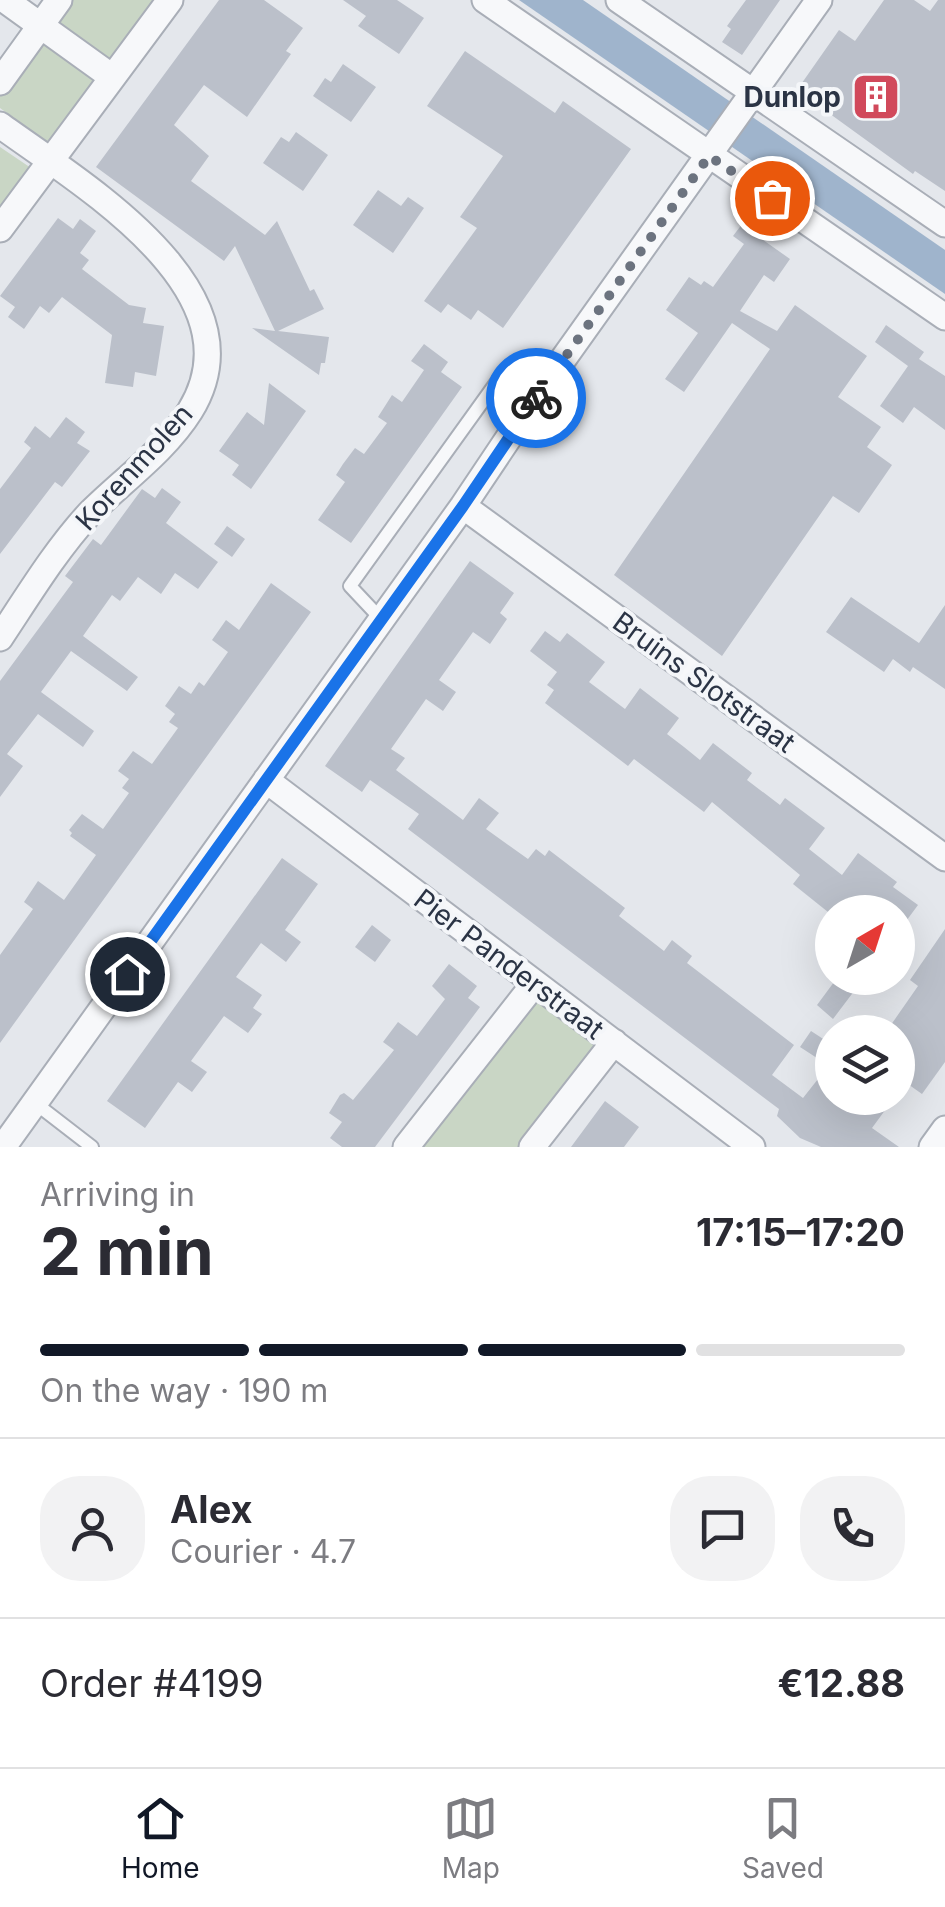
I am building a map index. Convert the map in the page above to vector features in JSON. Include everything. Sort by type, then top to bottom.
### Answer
[{"type":"street","points":[[6,0],[112,77]]},
{"type":"street","points":[[0,82],[59,0]]},
{"type":"street","points":[[0,230],[170,0]]},
{"type":"street","points":[[484,0],[712,151],[945,317]]},
{"type":"street","points":[[619,0],[748,99],[945,224]]},
{"type":"street","points":[[3,1147],[463,506],[819,0]]},
{"type":"street","name":"Korenmolen","points":[[0,125],[153,244],[192,293],[202,317],[208,363],[200,392],[188,414],[87,517],[0,638]]},
{"type":"street","name":"Bruins Slotstraat","points":[[463,506],[945,858]]},
{"type":"street","name":"Pier Panderstraat","points":[[266,780],[752,1147]]},
{"type":"street","points":[[406,1147],[535,983]]},
{"type":"street","points":[[532,1147],[614,1042]]},
{"type":"street","points":[[932,1147],[945,1128]]},
{"type":"lane","points":[[381,620],[350,586],[501,376],[534,400]]},
{"type":"lane","points":[[35,1103],[92,1147]]},
{"type":"green space","points":[[72,0],[159,0],[51,146],[0,108],[0,96]]},
{"type":"green space","points":[[0,147],[34,170],[0,217]]},
{"type":"green space","points":[[535,990],[616,1052],[542,1147],[411,1147]]},
{"type":"water","points":[[519,0],[583,0],[945,250],[945,294]]},
{"type":"building","points":[[219,0],[264,0],[303,28],[286,51],[291,54],[247,117],[204,85],[174,125],[209,156],[191,181],[265,235],[277,221],[310,291],[314,289],[324,309],[278,331],[329,337],[319,375],[252,328],[275,331],[235,246],[224,261],[96,167]]},
{"type":"building","points":[[343,0],[397,0],[424,18],[399,54],[358,26],[366,16]]},
{"type":"building","points":[[746,0],[780,0],[742,55],[722,42],[731,29],[727,26]]},
{"type":"building","name":"Dunlop","points":[[884,0],[914,0],[930,11],[938,0],[945,0],[945,191],[915,171],[913,174],[797,90],[839,30],[855,41]]},
{"type":"building","points":[[465,51],[555,113],[563,101],[631,149],[503,328],[478,310],[471,320],[448,304],[441,313],[424,301],[477,228],[460,217],[503,156],[427,106]]},
{"type":"building","points":[[343,64],[376,87],[351,122],[313,96],[325,78],[331,82]]},
{"type":"building","points":[[296,132],[328,155],[303,191],[263,163],[281,137],[289,142]]},
{"type":"building","points":[[378,190],[401,206],[408,197],[424,208],[393,253],[353,225]]},
{"type":"building","points":[[752,211],[770,223],[759,237],[790,259],[774,282],[764,275],[740,311],[777,331],[795,305],[867,356],[838,397],[881,427],[867,447],[892,465],[859,513],[833,496],[722,656],[614,575],[770,349],[732,323],[684,392],[665,379],[698,333],[666,310],[689,277],[713,287],[744,244],[733,236]]},
{"type":"building","points":[[58,218],[73,229],[80,219],[96,231],[80,253],[89,260],[82,269],[129,305],[146,308],[143,323],[164,326],[156,376],[135,372],[133,387],[105,383],[112,335],[62,297],[49,313],[40,306],[24,329],[8,317],[15,307],[0,296]]},
{"type":"building","points":[[886,325],[924,352],[919,359],[945,376],[945,430],[914,407],[903,423],[880,406],[908,366],[875,342]]},
{"type":"building","points":[[424,344],[448,362],[441,372],[462,387],[351,543],[318,520],[345,482],[336,475],[343,464],[355,448],[364,454],[387,423],[378,417],[392,395],[402,402],[424,370],[411,361]]},
{"type":"building","points":[[269,383],[306,411],[251,489],[232,475],[239,465],[219,451],[247,412],[264,425]]},
{"type":"building","points":[[66,417],[85,432],[77,443],[90,451],[62,487],[55,482],[0,554],[0,489],[31,448],[24,442],[35,426],[50,438]]},
{"type":"building","points":[[162,488],[181,502],[166,523],[218,562],[198,589],[175,573],[161,594],[138,577],[120,601],[112,595],[83,636],[138,677],[127,691],[71,651],[41,692],[94,731],[83,747],[38,714],[7,754],[23,766],[0,797],[0,681],[73,582],[65,576],[93,539],[101,545],[142,489],[155,498]]},
{"type":"building","points":[[227,526],[245,539],[232,557],[214,544]]},
{"type":"building","points":[[470,561],[514,593],[500,613],[507,619],[490,644],[473,632],[439,680],[456,692],[443,711],[426,699],[391,749],[405,758],[396,770],[463,820],[479,798],[499,813],[486,829],[528,859],[536,849],[545,856],[549,850],[625,908],[619,916],[664,951],[672,940],[692,956],[687,963],[794,1045],[772,1075],[803,1098],[815,1083],[815,1115],[882,1115],[872,1128],[899,1147],[821,1147],[800,1138],[777,1116],[779,1109],[408,829],[419,814],[370,780],[362,792],[325,766]]},
{"type":"building","points":[[271,583],[311,612],[0,1043],[0,955],[33,909],[24,902],[38,881],[64,900],[96,855],[70,836],[69,830],[82,814],[103,829],[129,793],[122,788],[129,779],[118,771],[133,751],[152,764],[178,728],[169,722],[175,714],[165,706],[179,686],[191,694],[199,682],[204,686],[228,652],[212,640],[226,620],[239,630]]},
{"type":"building","points":[[851,597],[919,643],[945,605],[945,689],[913,667],[910,672],[893,659],[884,672],[826,632]]},
{"type":"building","points":[[545,631],[560,642],[567,633],[605,662],[589,682],[625,709],[640,688],[679,718],[667,734],[700,760],[713,743],[752,773],[747,780],[780,805],[785,798],[825,828],[809,849],[842,875],[858,853],[897,882],[893,887],[904,895],[815,895],[815,902],[793,884],[800,875],[712,802],[704,812],[634,759],[628,766],[545,703],[554,690],[547,685],[557,672],[530,651]]},
{"type":"building","points":[[282,858],[318,884],[285,930],[301,942],[286,962],[261,943],[236,977],[262,995],[253,1008],[262,1014],[248,1033],[224,1016],[191,1061],[207,1072],[192,1092],[178,1082],[145,1128],[107,1101]]},
{"type":"building","points":[[372,925],[391,940],[375,962],[355,947]]},
{"type":"building","points":[[945,929],[945,1062],[922,1094],[915,1089],[915,1015],[898,1015],[915,995],[918,986],[915,973]]},
{"type":"building","points":[[449,964],[477,986],[468,998],[480,1007],[375,1147],[342,1147],[330,1138],[342,1122],[329,1113],[340,1095],[344,1093],[353,1100],[394,1050],[383,1042],[398,1022],[417,1036],[445,999],[432,986]]},
{"type":"building","points":[[824,995],[851,995],[836,1015],[828,1015],[817,1005]]},
{"type":"building","points":[[811,1031],[815,1034],[815,1057],[800,1047]]},
{"type":"building","points":[[605,1101],[639,1127],[624,1147],[571,1147]]},
{"type":"way so far","points":[[536,398],[709,156],[772,198]]},
{"type":"place","name":"Dunlop","points":[[876,97]]},
{"type":"route","points":[[127,974],[463,506],[536,398]]}]
